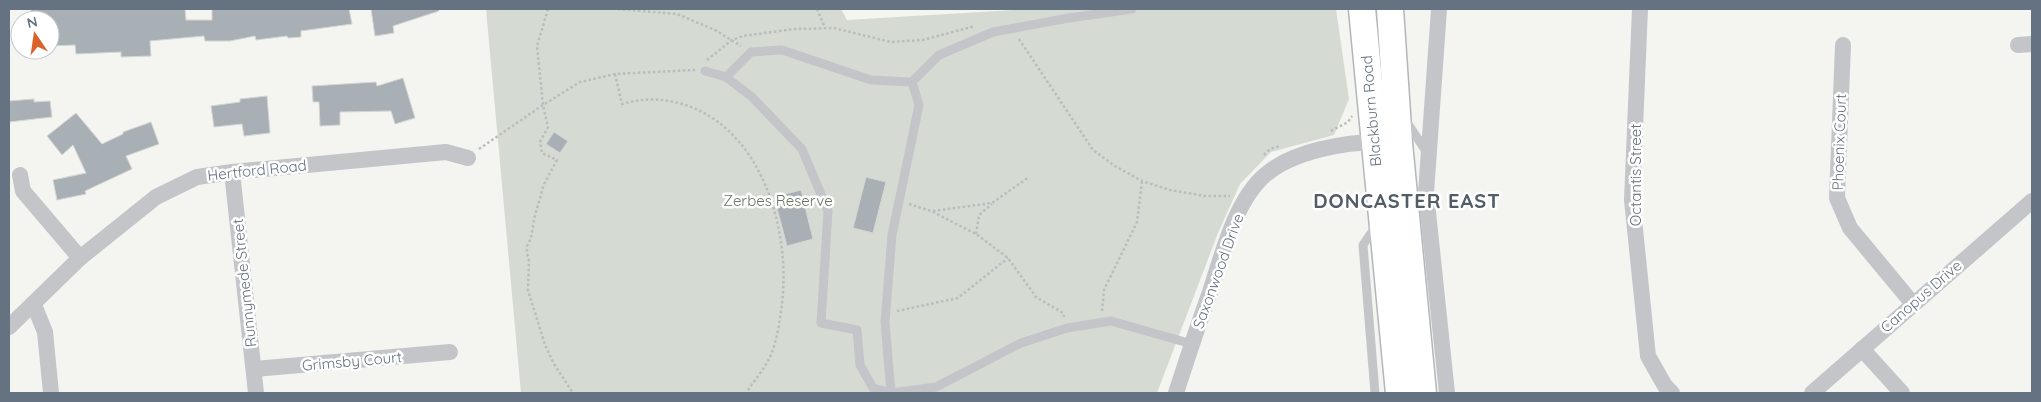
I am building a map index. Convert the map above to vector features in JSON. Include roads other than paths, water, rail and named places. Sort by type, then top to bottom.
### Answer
[{"type":"main road","name":"Blackburn Road","points":[[1362,9],[1373,142],[1399,393]]},
{"type":"main road","name":"Blackburn Road","points":[[1390,9],[1395,101],[1423,393]]},
{"type":"street","points":[[1439,9],[1426,193],[1447,393]]},
{"type":"street","name":"Octantis Street","points":[[1640,9],[1632,200],[1641,306],[1648,356],[1665,386],[1672,393]]},
{"type":"street","name":"Phoenix Court","points":[[1843,45],[1837,198],[1850,228],[1913,304]]},
{"type":"street","name":"Saxonwood Drive","points":[[1176,393],[1225,246],[1239,211],[1264,175],[1287,161],[1314,150],[1373,142],[1399,143]]},
{"type":"street","name":"Hertford Road","points":[[9,328],[80,258],[156,197],[197,177],[446,152],[468,158]]},
{"type":"street","name":"Runnymede Street","points":[[232,172],[256,393]]},
{"type":"street","points":[[20,175],[23,191],[80,258]]},
{"type":"street","name":"Canopus Drive","points":[[1812,393],[2032,201]]},
{"type":"street","points":[[34,305],[45,332],[51,393]]},
{"type":"street","points":[[1862,348],[1902,393]]},
{"type":"street","name":"Grimsby Court","points":[[254,369],[450,352]]},
{"type":"lane","points":[[726,77],[751,52],[782,50],[870,80],[912,82],[939,55],[993,32],[1132,9]]},
{"type":"lane","points":[[704,71],[726,77],[752,97],[802,149],[828,211],[820,323],[857,330],[860,365],[872,388],[891,393],[936,387],[1021,343],[1067,328],[1103,322],[1111,321],[1192,344]]},
{"type":"lane","points":[[891,393],[885,314],[892,236],[919,105],[912,82]]},
{"type":"lane","points":[[1395,101],[1413,134],[1428,154]]},
{"type":"lane","points":[[1375,393],[1363,245],[1381,218]]},
{"type":"district","name":"DONCASTER EAST","points":[[1407,200]]},
{"type":"park label","name":"Zerbes Reserve","points":[[778,200]]}]
